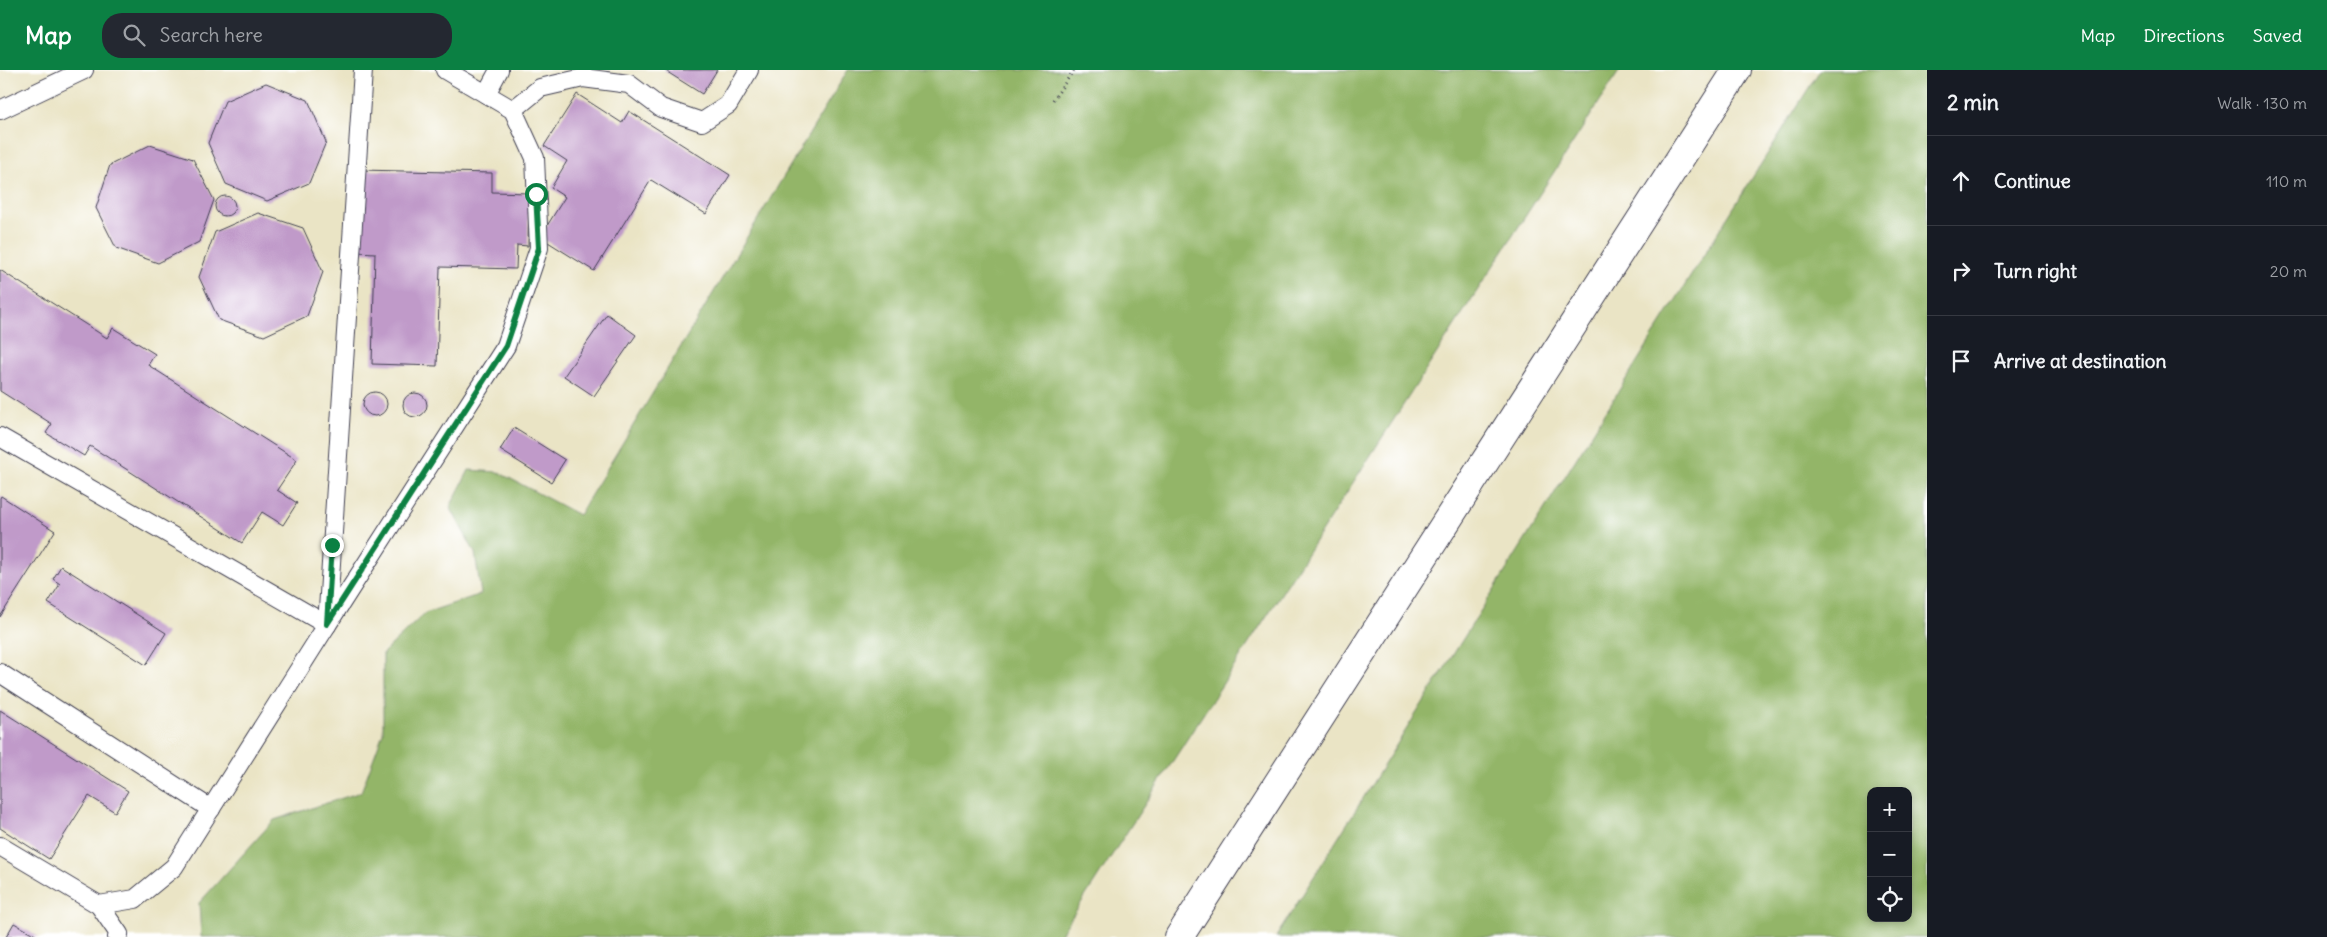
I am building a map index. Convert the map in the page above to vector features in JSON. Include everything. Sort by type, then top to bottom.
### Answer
[{"type":"main road","points":[[1180,937],[1737,70]]},
{"type":"lane","points":[[0,110],[84,70]]},
{"type":"lane","points":[[327,624],[363,70]]},
{"type":"lane","points":[[99,905],[135,899],[174,867],[327,624],[506,346],[539,248],[535,158],[513,110],[445,70]]},
{"type":"lane","points":[[486,94],[499,70]]},
{"type":"lane","points":[[513,110],[540,88],[583,78],[629,84],[661,108],[702,122],[728,105],[749,70]]},
{"type":"lane","points":[[0,437],[327,624]]},
{"type":"lane","points":[[0,673],[211,809]]},
{"type":"lane","points":[[0,846],[99,905],[119,934],[117,937]]},
{"type":"path","points":[[1052,100],[1074,70]]},
{"type":"green space","points":[[848,70],[1620,70],[1059,937],[201,937],[199,903],[274,820],[361,792],[383,733],[383,653],[425,613],[481,594],[475,553],[450,507],[469,470],[498,472],[579,515]]},
{"type":"green space","points":[[1820,70],[1927,70],[1927,937],[1276,937]]},
{"type":"building","points":[[664,70],[717,70],[702,94]]},
{"type":"building","points":[[266,83],[308,100],[326,142],[309,183],[267,201],[226,184],[208,143],[225,101]]},
{"type":"building","points":[[577,94],[622,123],[629,111],[730,175],[706,214],[651,180],[594,271],[540,237],[565,197],[551,188],[567,161],[544,146]]},
{"type":"building","points":[[150,145],[193,159],[214,200],[199,242],[158,263],[116,248],[96,208],[110,165]]},
{"type":"building","points":[[360,170],[492,173],[492,192],[529,193],[528,246],[517,245],[516,269],[440,267],[437,366],[372,364],[375,253],[357,252]]},
{"type":"building","points":[[221,196],[229,196],[235,202],[235,210],[229,216],[221,216],[215,210],[215,202]]},
{"type":"building","points":[[258,213],[303,228],[323,272],[307,316],[264,336],[219,320],[199,277],[215,232]]},
{"type":"building","points":[[0,270],[107,338],[113,328],[155,354],[148,365],[297,460],[277,490],[297,503],[283,525],[262,512],[242,543],[90,446],[84,456],[46,433],[52,424],[0,391]]},
{"type":"building","points":[[607,314],[636,335],[594,396],[564,376]]},
{"type":"building","points":[[375,392],[384,395],[387,404],[384,413],[375,416],[366,413],[363,404],[366,395]]},
{"type":"building","points":[[415,393],[423,397],[427,405],[423,413],[415,417],[407,413],[403,405],[407,397]]},
{"type":"building","points":[[514,428],[565,460],[551,482],[500,450]]},
{"type":"building","points":[[1,496],[55,531],[0,617],[0,498]]},
{"type":"building","points":[[61,566],[166,633],[146,665],[48,603],[60,584],[53,579]]},
{"type":"building","points":[[0,710],[128,791],[115,812],[89,796],[49,859],[0,828]]},
{"type":"building","points":[[14,923],[39,937],[6,937]]},
{"type":"route","points":[[332,545],[327,624],[506,346],[539,248],[536,194]]}]
